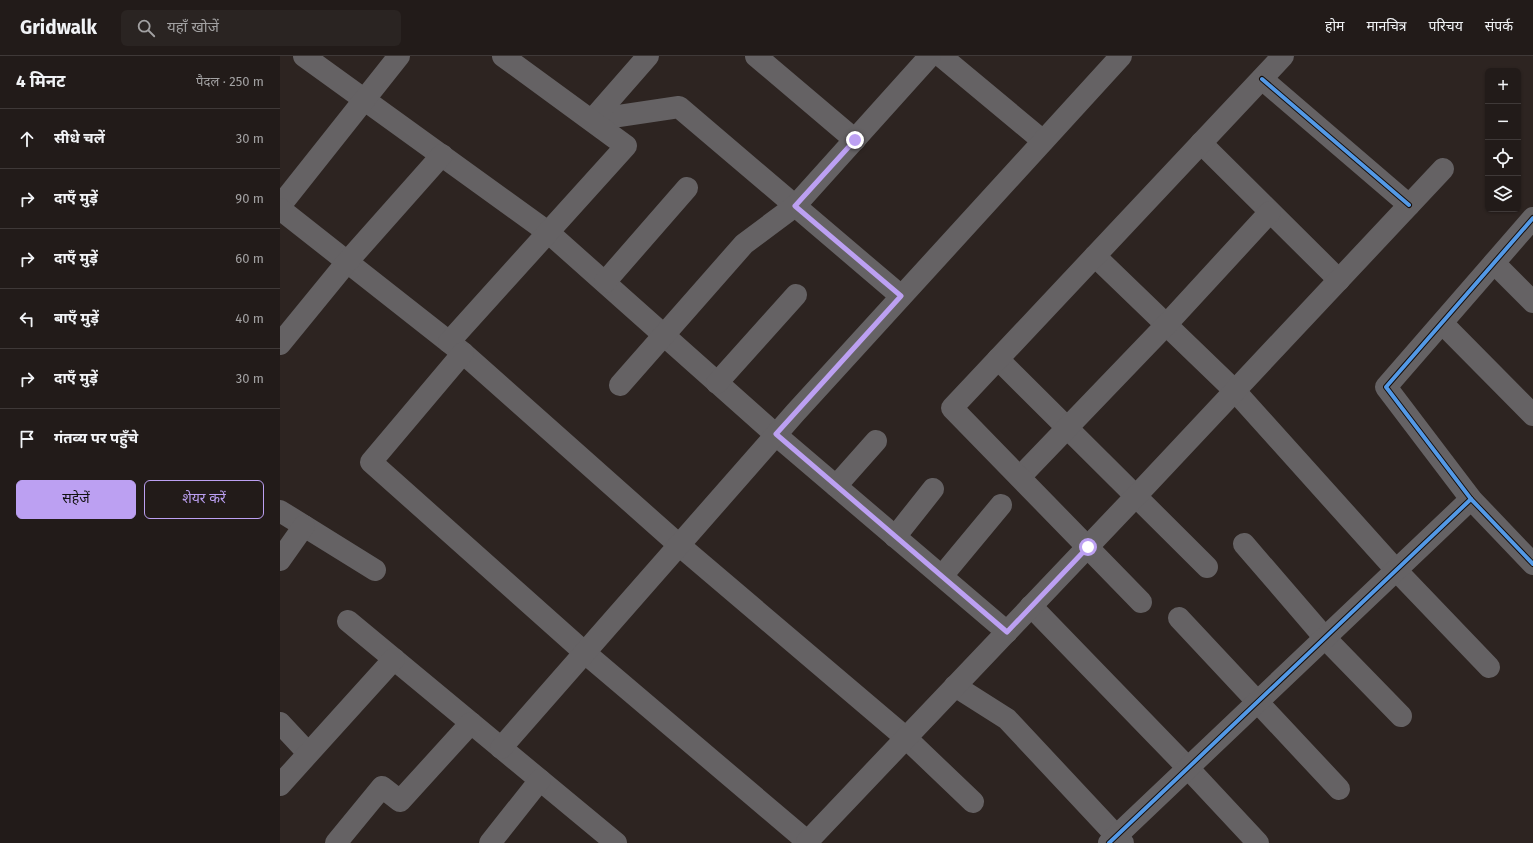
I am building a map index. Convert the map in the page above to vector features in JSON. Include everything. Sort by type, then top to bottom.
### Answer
[{"type":"street","points":[[304,56],[548,233],[717,383],[1007,632]]},
{"type":"street","points":[[399,56],[280,207],[456,348],[679,545],[906,738],[973,802]]},
{"type":"street","points":[[503,56],[626,146],[548,233],[456,348],[371,462],[584,652],[808,842],[1088,547],[1443,169]]},
{"type":"street","points":[[592,120],[648,56]]},
{"type":"street","points":[[756,56],[855,140]]},
{"type":"street","points":[[620,385],[744,244],[795,206],[930,56]]},
{"type":"street","points":[[941,56],[1043,142]]},
{"type":"street","points":[[501,748],[776,434],[1121,56]]},
{"type":"street","points":[[1141,602],[952,408],[1284,56]]},
{"type":"street","points":[[1262,79],[1409,205]]},
{"type":"street","points":[[592,120],[679,107],[901,296]]},
{"type":"street","points":[[1201,143],[1339,280]]},
{"type":"street","points":[[280,344],[347,262],[442,155]]},
{"type":"street","points":[[605,282],[687,188]]},
{"type":"street","points":[[1020,477],[1166,325],[1270,212]]},
{"type":"street","points":[[1532,560],[1471,499],[1386,387],[1533,218]]},
{"type":"street","points":[[1095,256],[1235,391],[1396,570],[1489,667]]},
{"type":"street","points":[[1494,263],[1533,302]]},
{"type":"street","points":[[717,383],[796,295]]},
{"type":"street","points":[[1442,323],[1533,415]]},
{"type":"street","points":[[998,358],[1207,567]]},
{"type":"street","points":[[836,486],[876,441]]},
{"type":"street","points":[[895,537],[933,489]]},
{"type":"street","points":[[955,686],[1007,719],[1116,841],[1188,768],[1471,499]]},
{"type":"street","points":[[942,576],[1001,505]]},
{"type":"street","points":[[280,511],[375,570]]},
{"type":"street","points":[[280,560],[304,526]]},
{"type":"street","points":[[1244,544],[1325,638],[1401,716]]},
{"type":"street","points":[[1031,606],[1188,768],[1258,843]]},
{"type":"street","points":[[1179,618],[1339,789]]},
{"type":"street","points":[[348,621],[616,843]]},
{"type":"street","points":[[280,785],[394,659]]},
{"type":"street","points":[[280,723],[308,753]]},
{"type":"street","points":[[336,843],[382,788],[400,801],[471,723]]},
{"type":"street","points":[[490,843],[540,780]]},
{"type":"cycle path","points":[[1262,79],[1409,205]]},
{"type":"cycle path","points":[[1533,218],[1386,387],[1471,499],[1533,564]]},
{"type":"cycle path","points":[[1109,843],[1471,499]]},
{"type":"route","points":[[855,140],[795,206],[901,296],[776,434],[1007,632],[1088,547]]}]
